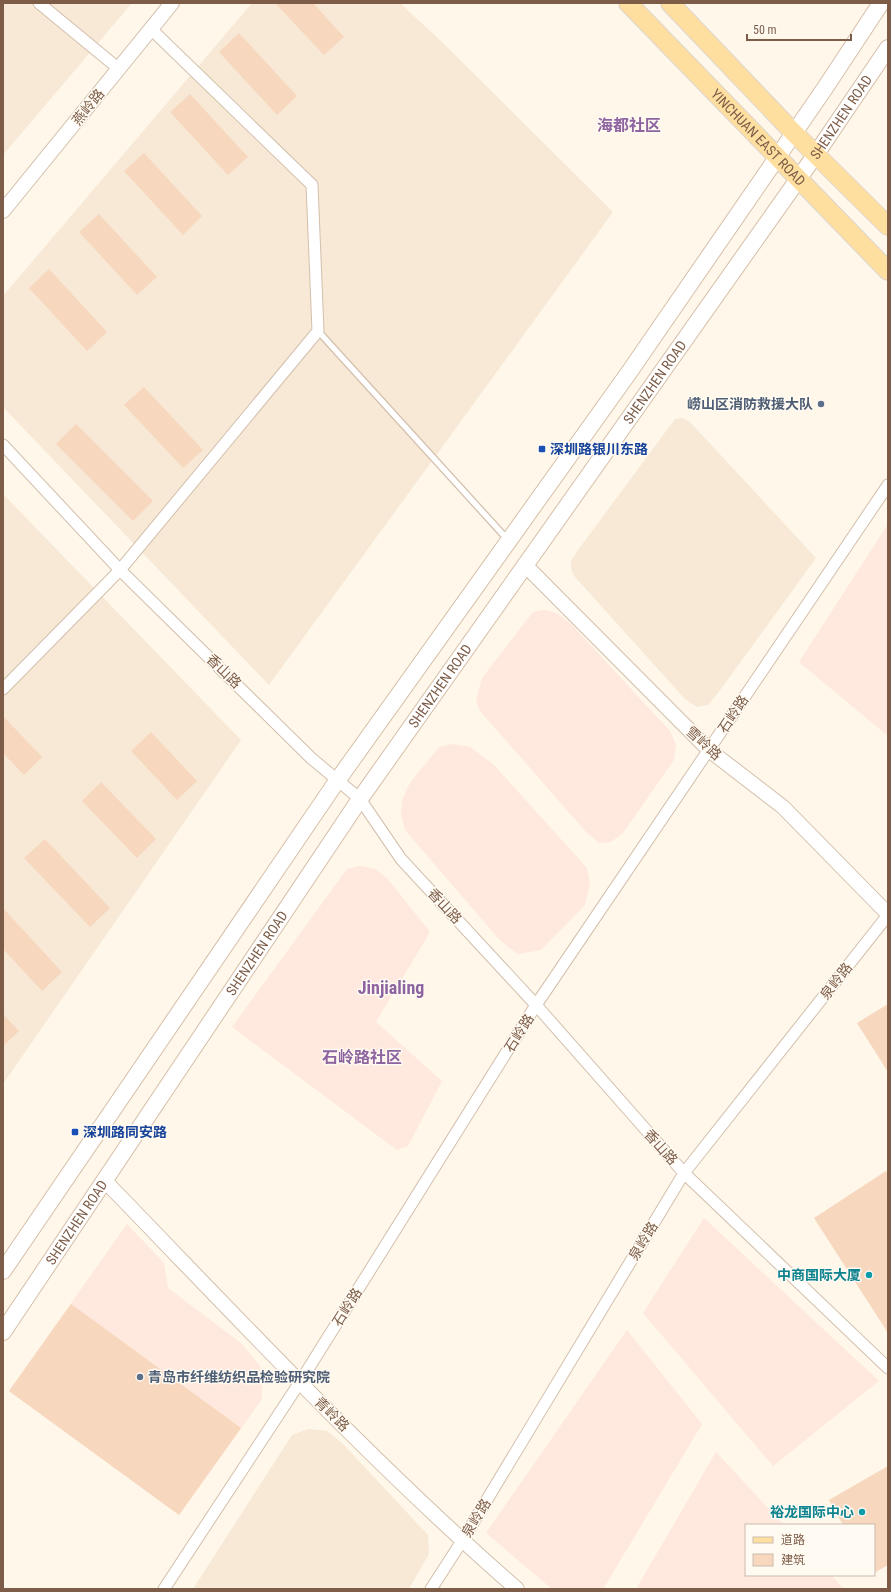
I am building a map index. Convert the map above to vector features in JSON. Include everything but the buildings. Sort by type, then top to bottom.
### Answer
[{"type":"main road","name":"YINCHUAN EAST ROAD","points":[[628,3],[888,271]]},
{"type":"main road","name":"YINCHUAN EAST ROAD","points":[[670,3],[794,132],[888,226]]},
{"type":"main road","name":"SHENZHEN ROAD","points":[[3,1271],[337,781],[634,364],[777,158],[881,3]]},
{"type":"main road","name":"SHENZHEN ROAD","points":[[3,1332],[360,799],[816,154],[888,48]]},
{"type":"street","points":[[39,3],[119,69]]},
{"type":"street","name":"燕岭路","points":[[3,212],[172,3]]},
{"type":"street","points":[[3,688],[120,570],[318,331],[312,185],[151,29]]},
{"type":"street","name":"香山路","points":[[3,445],[120,570],[311,758],[360,799],[401,859],[536,1006],[684,1173],[888,1368]]},
{"type":"street","name":"石岭路","points":[[164,1589],[300,1382],[536,1006],[888,485]]},
{"type":"street","name":"雪岭路","points":[[525,565],[709,750],[783,807],[888,914]]},
{"type":"street","name":"泉岭路","points":[[431,1589],[462,1541],[684,1173],[888,914]]},
{"type":"street","name":"青岭路","points":[[104,1180],[300,1382],[462,1541],[517,1589]]},
{"type":"lane","points":[[318,331],[509,540]]},
{"type":"shaded area","points":[[3,3],[132,3],[3,155]]},
{"type":"shaded area","points":[[252,3],[400,3],[443,43],[613,212],[269,685],[3,407],[3,296]]},
{"type":"shaded area","points":[[682,418],[690,422],[816,558],[718,693],[708,705],[697,707],[685,699],[575,577],[571,569],[571,561],[578,550],[675,419]]},
{"type":"shaded area","points":[[3,494],[241,740],[3,1084]]},
{"type":"shaded area","points":[[888,524],[888,736],[799,662]]},
{"type":"shaded area","points":[[545,610],[556,613],[570,623],[670,731],[676,745],[674,760],[623,833],[611,842],[599,843],[587,833],[480,711],[476,701],[482,678],[533,612]]},
{"type":"shaded area","points":[[452,744],[470,747],[493,764],[587,868],[590,883],[585,905],[541,950],[518,954],[508,947],[498,938],[405,830],[401,815],[402,800],[410,783],[439,747]]},
{"type":"shaded area","points":[[360,866],[375,869],[387,878],[430,932],[376,1022],[442,1081],[408,1146],[397,1150],[232,1027],[347,869]]},
{"type":"shaded area","points":[[704,1218],[879,1381],[773,1466],[643,1313]]},
{"type":"shaded area","name":"青岛市纤维纺织品检验研究院","points":[[127,1224],[164,1263],[168,1288],[241,1343],[260,1366],[262,1399],[179,1515],[9,1391]]},
{"type":"shaded area","points":[[627,1330],[702,1424],[603,1589],[552,1589],[486,1533]]},
{"type":"shaded area","points":[[308,1429],[327,1431],[342,1443],[428,1535],[429,1554],[409,1589],[193,1589],[292,1435]]},
{"type":"shaded area","points":[[716,1452],[783,1524],[745,1524],[745,1576],[832,1576],[844,1589],[636,1589]]},
{"type":"place","name":"崂山区消防救援大队","points":[[821,404]]},
{"type":"place","name":"深圳路银川东路","points":[[542,449]]},
{"type":"place","name":"深圳路同安路","points":[[75,1132]]},
{"type":"place","name":"中商国际大厦","points":[[869,1275]]},
{"type":"place","name":"青岛市纤维纺织品检验研究院","points":[[140,1377]]},
{"type":"place","name":"裕龙国际中心","points":[[862,1512]]},
{"type":"district","name":"海都社区","points":[[629,125]]},
{"type":"district","name":"Jinjialing","points":[[391,987]]},
{"type":"district","name":"石岭路社区","points":[[362,1057]]}]
